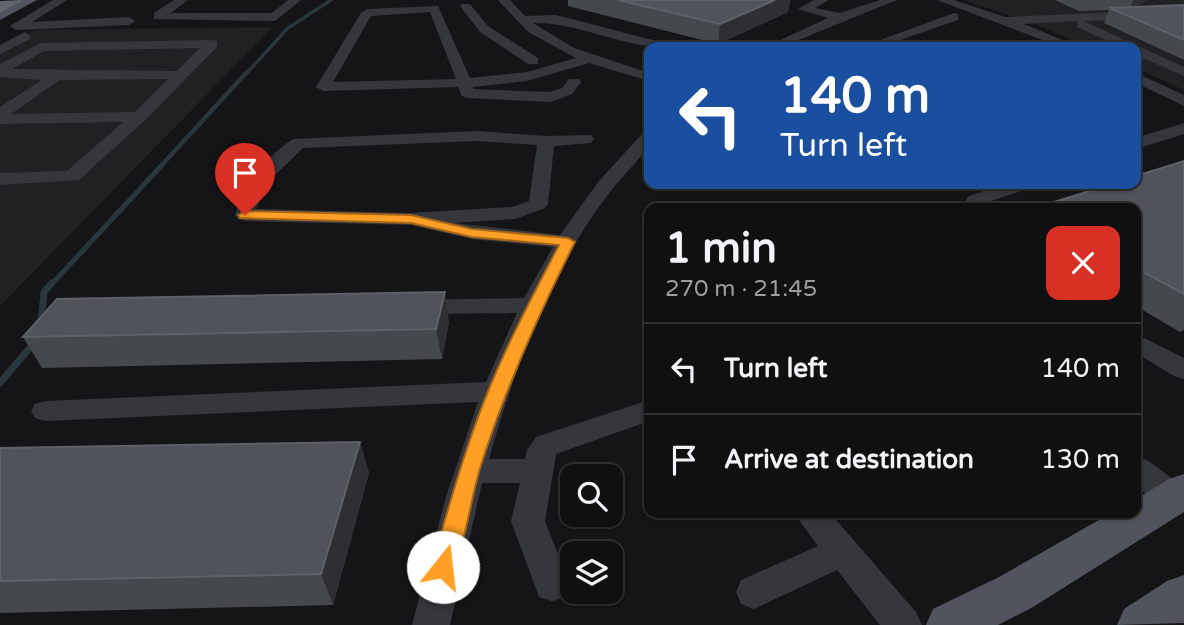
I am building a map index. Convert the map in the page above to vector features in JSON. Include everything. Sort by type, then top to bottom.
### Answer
[{"type":"highway","points":[[0,13],[15,0]]},
{"type":"main road","points":[[0,13],[30,0]]},
{"type":"main road","points":[[1141,517],[1179,494]]},
{"type":"main road","points":[[950,625],[1016,592],[1139,518]]},
{"type":"main road","points":[[1141,625],[1184,596]]},
{"type":"street","points":[[61,0],[16,26],[129,21]]},
{"type":"street","points":[[182,0],[158,16],[275,16],[295,0]]},
{"type":"street","points":[[504,0],[522,20],[566,48],[644,75]]},
{"type":"street","points":[[804,9],[823,0]]},
{"type":"street","points":[[783,42],[841,17],[891,0]]},
{"type":"street","points":[[943,0],[1005,20],[1060,42]]},
{"type":"street","points":[[483,5],[366,13],[323,87],[520,78],[591,58]]},
{"type":"street","points":[[790,6],[841,17]]},
{"type":"street","points":[[450,7],[533,61],[505,71],[501,79]]},
{"type":"street","points":[[450,7],[467,93],[551,97],[567,91],[574,82]]},
{"type":"street","points":[[1005,20],[1184,13]]},
{"type":"street","points":[[882,42],[954,17]]},
{"type":"street","points":[[522,20],[555,19],[644,42]]},
{"type":"street","points":[[1081,24],[1120,42]]},
{"type":"street","points":[[0,51],[26,36]]},
{"type":"street","points":[[0,71],[41,47],[212,44],[139,117],[72,176],[0,179]]},
{"type":"street","points":[[0,51],[32,52]]},
{"type":"street","points":[[1141,52],[1184,72]]},
{"type":"street","points":[[0,71],[57,76],[181,75]]},
{"type":"street","points":[[0,113],[57,76]]},
{"type":"street","points":[[1141,79],[1184,101]]},
{"type":"street","points":[[1152,84],[1184,83]]},
{"type":"street","points":[[0,119],[139,117]]},
{"type":"street","points":[[1141,142],[1184,128]]},
{"type":"street","points":[[546,141],[538,204],[515,213],[411,219],[245,215],[246,203],[278,160],[286,150],[299,143],[477,136],[546,141],[585,139]]},
{"type":"street","points":[[431,625],[443,567],[470,471],[497,391],[534,305],[568,242],[597,198],[643,150]]},
{"type":"street","points":[[976,200],[1008,189]]},
{"type":"street","points":[[411,219],[472,233],[568,242]]},
{"type":"street","points":[[397,307],[534,305]]},
{"type":"street","points":[[1141,345],[1184,370]]},
{"type":"street","points":[[45,411],[497,391]]},
{"type":"street","points":[[552,585],[528,521],[542,450],[547,445],[644,412]]},
{"type":"street","points":[[470,471],[538,471]]},
{"type":"street","points":[[1141,472],[1179,494]]},
{"type":"street","points":[[814,518],[903,625]]},
{"type":"street","points":[[754,592],[843,551]]},
{"type":"shaded area","points":[[963,0],[1184,0],[1184,90],[1141,70],[1141,42],[1076,42],[1030,22]]},
{"type":"shaded area","points":[[273,27],[0,306],[0,50],[36,30]]},
{"type":"building","points":[[618,0],[775,0],[720,24]]},
{"type":"building","points":[[1184,5],[1184,40],[1110,8]]},
{"type":"building","points":[[1184,161],[1184,294],[1141,271],[1141,203],[1051,203],[1096,189],[1141,189],[1141,174]]},
{"type":"building","points":[[445,292],[436,329],[23,337],[57,299]]},
{"type":"building","points":[[360,442],[321,574],[0,581],[0,448]]},
{"type":"waterway","points":[[246,74],[288,28],[331,0]]},
{"type":"waterway","points":[[160,167],[247,72]]},
{"type":"waterway","points":[[51,285],[162,165]]},
{"type":"waterway","points":[[41,324],[44,292],[52,283]]},
{"type":"waterway","points":[[0,383],[34,343]]},
{"type":"route","points":[[245,215],[262,218],[411,219],[472,233],[568,242],[527,319],[497,391],[470,469],[443,567]]}]
